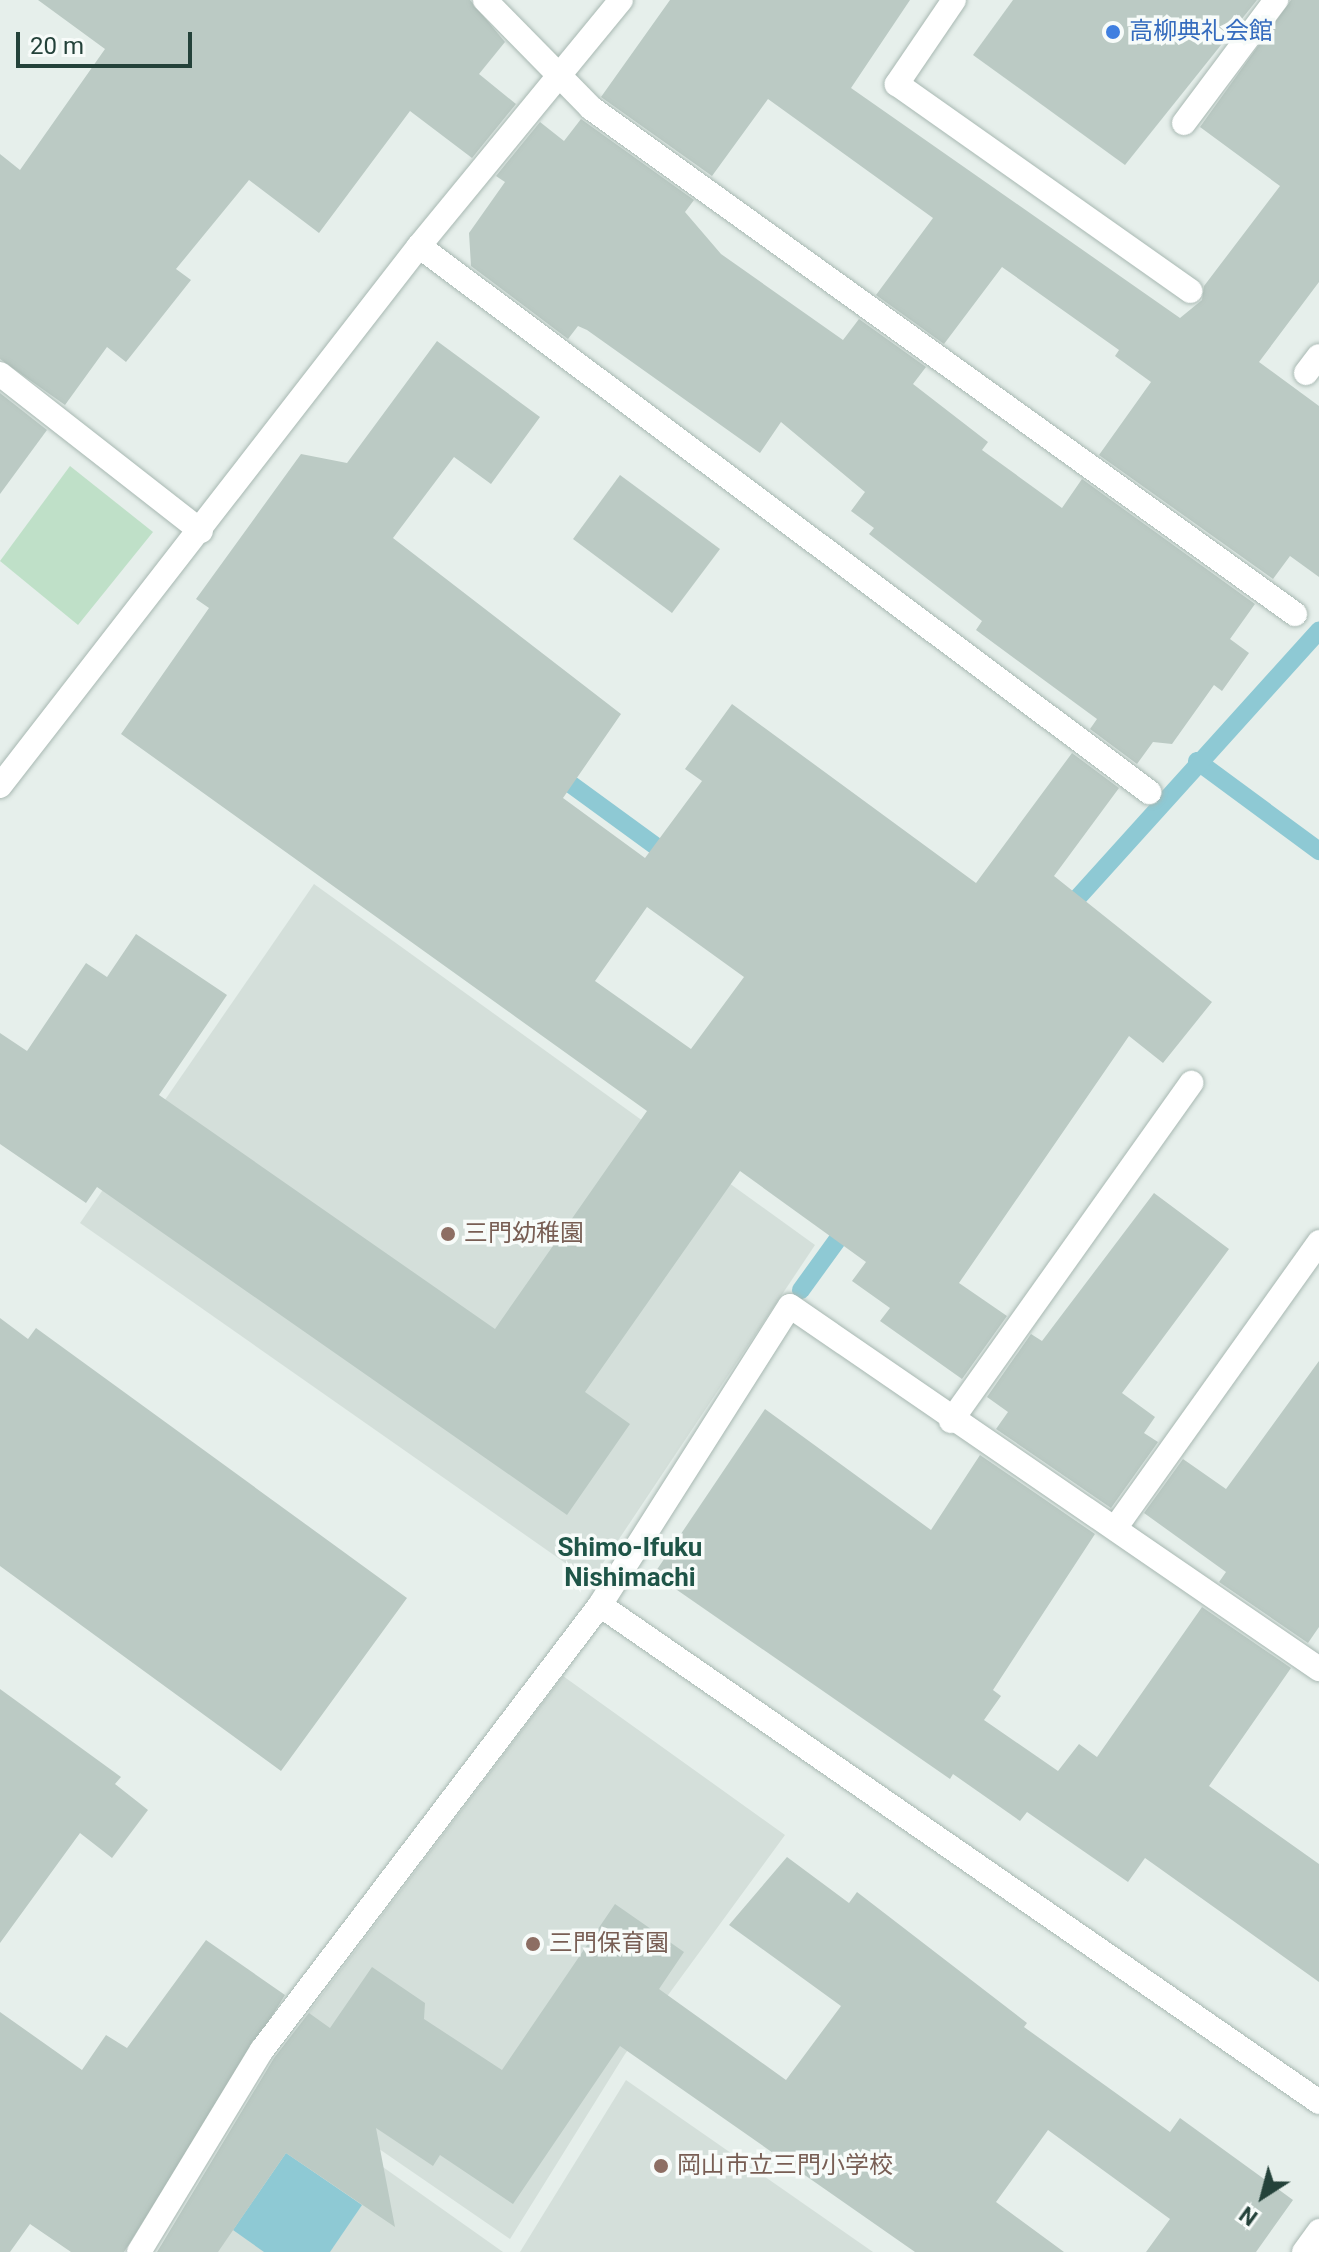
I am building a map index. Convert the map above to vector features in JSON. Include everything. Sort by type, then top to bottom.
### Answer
[{"type":"street","points":[[485,0],[591,108],[1295,614]]},
{"type":"street","points":[[0,786],[201,531],[419,246],[562,76],[621,0]]},
{"type":"street","points":[[954,0],[897,84],[1190,291]]},
{"type":"street","points":[[1184,123],[1276,0]]},
{"type":"street","points":[[419,246],[1149,792]]},
{"type":"street","points":[[0,374],[201,531]]},
{"type":"street","points":[[951,1421],[1191,1083]]},
{"type":"street","points":[[1116,1527],[1319,1242]]},
{"type":"street","points":[[139,2252],[262,2050],[600,1605],[790,1306],[951,1421],[1116,1527],[1319,1669]]},
{"type":"street","points":[[600,1605],[1319,2102]]},
{"type":"street","points":[[1304,2252],[1319,2231]]},
{"type":"shaded area","name":"三門幼稚園","points":[[314,884],[815,1245],[591,1581],[80,1223]]},
{"type":"shaded area","name":"三門保育園","points":[[563,1676],[785,1835],[625,2054],[510,2239],[292,2089],[279,2072],[278,2053]]},
{"type":"shaded area","name":"岡山市立三門小学校","points":[[626,2080],[873,2252],[520,2252]]},
{"type":"shaded area","points":[[267,2085],[503,2252],[161,2252]]},
{"type":"green space","points":[[70,466],[153,532],[78,625],[0,561]]},
{"type":"water","points":[[286,2153],[362,2205],[330,2252],[264,2252],[233,2230]]},
{"type":"building","points":[[38,0],[470,0],[505,42],[479,74],[516,104],[472,158],[410,111],[319,233],[249,180],[176,269],[191,280],[126,362],[107,347],[65,405],[0,359],[0,154],[20,170],[105,49]]},
{"type":"building","points":[[670,0],[910,0],[851,88],[1180,318],[1202,300],[1204,286],[1280,186],[1200,127],[1291,0],[1319,0],[1319,282],[1259,362],[1319,406],[1319,577],[1290,556],[1273,579],[1099,455],[1151,382],[1115,356],[1119,350],[1002,267],[944,344],[876,295],[933,218],[768,99],[712,176],[601,97]]},
{"type":"building","points":[[1013,0],[1257,0],[1125,165],[973,55]]},
{"type":"building","points":[[581,119],[694,200],[685,212],[721,254],[843,340],[859,319],[926,367],[913,384],[988,442],[982,450],[1062,508],[1082,479],[1255,604],[1230,639],[1249,653],[1222,691],[1214,685],[1172,744],[1153,742],[1137,764],[1090,729],[1097,719],[976,630],[982,621],[869,534],[874,528],[851,511],[865,492],[781,422],[760,453],[587,330],[578,326],[568,339],[471,266],[469,233],[505,182],[496,176],[540,122],[564,141]]},
{"type":"building","points":[[437,341],[540,417],[491,484],[454,457],[393,538],[621,714],[563,798],[645,858],[702,781],[685,769],[732,704],[976,883],[1072,753],[1119,788],[1054,876],[1212,1002],[1163,1063],[1129,1036],[959,1283],[1007,1316],[962,1379],[880,1321],[890,1308],[852,1281],[866,1262],[740,1171],[585,1392],[630,1424],[567,1515],[97,1187],[86,1203],[0,1144],[0,1033],[27,1051],[86,963],[107,977],[136,934],[227,995],[159,1095],[495,1329],[647,1111],[121,734],[209,608],[196,599],[301,454],[347,463]],"holes":[[[647,907],[744,977],[691,1049],[595,981]]]},
{"type":"building","points":[[0,393],[47,430],[0,494]]},
{"type":"building","points":[[620,475],[720,549],[672,613],[573,539]]},
{"type":"building","points":[[1154,1193],[1229,1249],[1122,1393],[1155,1417],[1144,1433],[1158,1442],[1111,1508],[996,1429],[1008,1412],[987,1397],[1031,1334],[1042,1341]]},
{"type":"building","points":[[0,1318],[28,1339],[36,1328],[407,1598],[281,1771],[0,1566]]},
{"type":"building","points":[[1319,1361],[1319,1627],[1308,1643],[1219,1582],[1226,1572],[1144,1513],[1183,1459],[1226,1489]]},
{"type":"building","points":[[765,1409],[931,1530],[980,1455],[1095,1534],[993,1690],[1001,1696],[984,1720],[1058,1771],[1079,1744],[1097,1757],[1202,1607],[1291,1668],[1209,1786],[1319,1864],[1319,1982],[1145,1858],[1128,1882],[1027,1812],[1020,1821],[953,1774],[950,1779],[654,1574]]},
{"type":"building","points":[[0,1689],[121,1777],[115,1784],[148,1810],[112,1858],[80,1833],[0,1943]]},
{"type":"building","points":[[787,1857],[849,1903],[857,1892],[1027,2023],[1024,2027],[1170,2132],[1180,2118],[1293,2200],[1256,2252],[1146,2252],[1170,2219],[1048,2130],[996,2202],[1064,2252],[915,2252],[620,2046],[513,2204],[440,2155],[433,2166],[376,2128],[395,2227],[286,2153],[218,2252],[157,2252],[274,2058],[309,2013],[330,2028],[372,1967],[425,2003],[424,2019],[502,2070],[615,1904],[684,1952],[659,1989],[786,2080],[841,2006],[729,1925]]},
{"type":"building","points":[[206,1940],[285,1995],[124,2252],[71,2252],[30,2224],[10,2252],[0,2252],[0,2012],[82,2070],[106,2035],[127,2048]]},
{"type":"waterway","points":[[1063,914],[1319,631]]},
{"type":"waterway","points":[[1197,761],[1319,851]]},
{"type":"waterway","points":[[554,772],[672,858]]},
{"type":"waterway","points":[[801,1290],[851,1221]]},
{"type":"place","name":"高柳典礼会館","points":[[1113,32]]},
{"type":"place","name":"三門幼稚園","points":[[448,1234]]},
{"type":"place","name":"三門保育園","points":[[533,1944]]},
{"type":"place","name":"岡山市立三門小学校","points":[[661,2166]]},
{"type":"district","name":"Shimo-Ifuku Nishimachi","points":[[630,1563]]}]
